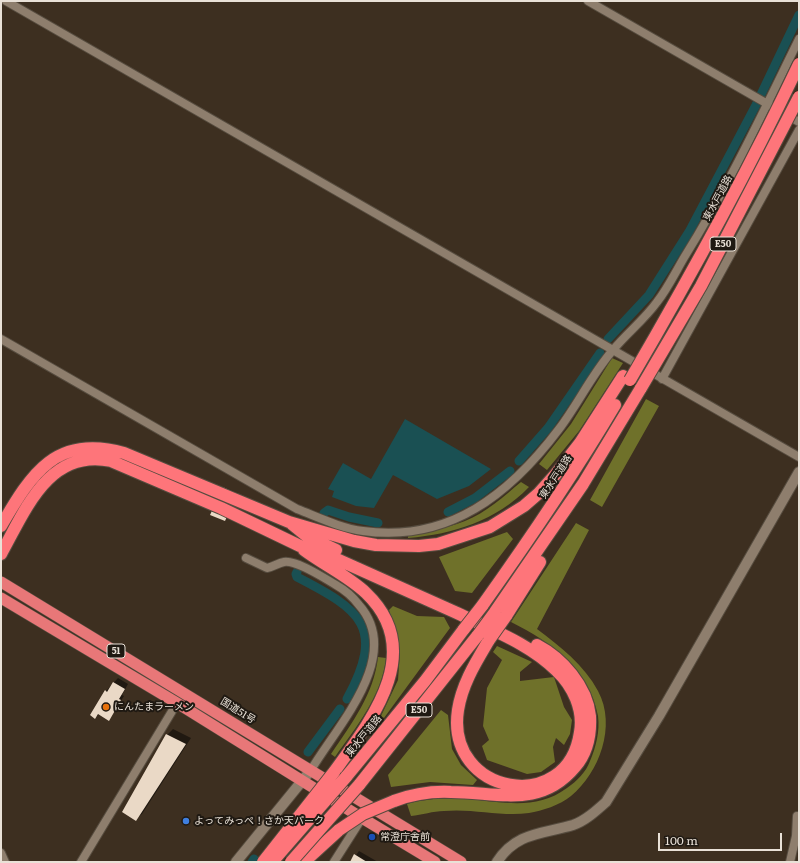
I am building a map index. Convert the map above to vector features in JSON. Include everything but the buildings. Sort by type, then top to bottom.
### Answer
[{"type":"highway","name":"東水戸道路","points":[[272,862],[346,777],[425,681],[482,606],[530,538],[590,448],[626,378],[687,281],[781,102],[799,64]]},
{"type":"highway","name":"E50","points":[[291,862],[359,785],[478,635],[500,614],[587,486],[602,455],[701,286],[799,97]]},
{"type":"highway","points":[[1,526],[28,485],[46,464],[59,455],[71,450],[96,447],[124,453],[289,522],[354,541],[397,547],[438,544],[490,527],[524,506],[555,476],[626,378]]},
{"type":"highway","points":[[1,554],[26,510],[47,480],[56,471],[68,464],[89,459],[102,459],[121,465],[221,508],[300,546],[322,553],[503,635],[542,657],[570,686],[579,704],[582,724],[579,744],[563,769],[548,780],[538,784],[517,787],[494,781],[476,768],[464,753],[460,743],[457,721],[460,698],[472,668],[489,640],[500,614]]},
{"type":"highway","points":[[289,522],[308,537],[473,612],[540,646],[559,660],[580,687],[586,700],[591,726],[587,745],[579,762],[568,776],[550,789],[540,793],[513,796],[436,792],[407,796],[377,807],[347,824],[331,836],[304,862]]},
{"type":"highway","points":[[263,862],[334,772],[369,724],[386,690],[392,670],[392,641],[387,624],[369,596],[345,577],[319,562],[300,546]]},
{"type":"highway","name":"国道51号","points":[[1,582],[461,862]]},
{"type":"highway","name":"51","points":[[1,598],[177,703],[435,862]]},
{"type":"street","points":[[6,1],[799,457]]},
{"type":"street","points":[[588,1],[799,122]]},
{"type":"street","points":[[1,339],[298,509],[342,526],[361,531],[382,533],[416,531],[438,526],[467,514],[495,497],[524,473],[559,429],[612,350],[645,318],[659,301],[715,206],[762,100],[799,39]]},
{"type":"street","points":[[662,379],[799,130]]},
{"type":"street","points":[[497,862],[510,847],[524,838],[540,832],[574,824],[596,811],[606,802],[659,716],[799,472]]},
{"type":"street","points":[[236,862],[311,770],[359,695],[370,669],[374,647],[370,621],[364,610],[340,587],[293,562],[283,562],[267,568],[246,558]]},
{"type":"street","points":[[81,862],[177,703]]},
{"type":"street","points":[[790,862],[796,836],[797,816]]},
{"type":"street","points":[[334,862],[362,818]]},
{"type":"street","points":[[1,853],[5,862]]},
{"type":"shaded area","points":[[612,358],[623,363],[579,431],[547,470],[539,464],[571,424]]},
{"type":"shaded area","points":[[646,399],[659,406],[602,507],[590,500]]},
{"type":"shaded area","points":[[521,482],[529,487],[503,509],[488,517],[458,529],[408,538],[408,536],[444,528],[473,518],[494,504]]},
{"type":"shaded area","points":[[576,523],[589,530],[537,629],[579,665],[598,691],[606,719],[605,734],[597,762],[590,775],[567,799],[551,807],[534,812],[508,814],[455,810],[411,816],[407,804],[430,800],[468,799],[519,803],[543,800],[567,788],[584,773],[596,745],[598,733],[598,716],[593,699],[586,684],[577,671],[554,648],[511,622]]},
{"type":"shaded area","points":[[507,532],[513,539],[472,593],[455,591],[439,557]]},
{"type":"shaded area","points":[[393,606],[417,616],[444,617],[450,628],[384,718],[381,716],[398,680],[400,651],[389,610]]},
{"type":"shaded area","points":[[497,646],[532,662],[520,672],[520,681],[554,677],[564,707],[572,720],[570,734],[564,745],[556,738],[553,747],[555,762],[541,772],[527,774],[487,760],[482,746],[489,740],[483,726],[487,688],[502,660],[493,652]]},
{"type":"shaded area","points":[[378,657],[386,658],[384,672],[374,698],[359,723],[335,757],[331,754],[361,708],[367,696],[376,671]]},
{"type":"shaded area","points":[[441,710],[448,715],[452,749],[461,765],[477,780],[473,785],[430,782],[391,787],[388,775]]},
{"type":"water","points":[[405,419],[491,469],[469,486],[437,499],[393,475],[374,508],[356,506],[332,497],[334,491],[328,489],[343,463],[371,479]]},
{"type":"waterway","points":[[608,339],[649,295],[689,232],[756,105],[799,15]]},
{"type":"waterway","points":[[519,461],[548,428],[600,353]]},
{"type":"waterway","points":[[448,512],[475,498],[510,471]]},
{"type":"waterway","points":[[324,513],[328,510],[349,517],[378,523]]},
{"type":"waterway","points":[[297,572],[297,577],[337,600],[351,611],[361,623],[365,637],[365,654],[359,674],[347,699]]},
{"type":"waterway","points":[[308,752],[340,709]]},
{"type":"place","name":"にんたまラーメン","points":[[106,707]]},
{"type":"place","name":"よってみっぺ！さか天パーク","points":[[186,821]]},
{"type":"place","name":"常澄庁舎前","points":[[372,837]]}]
